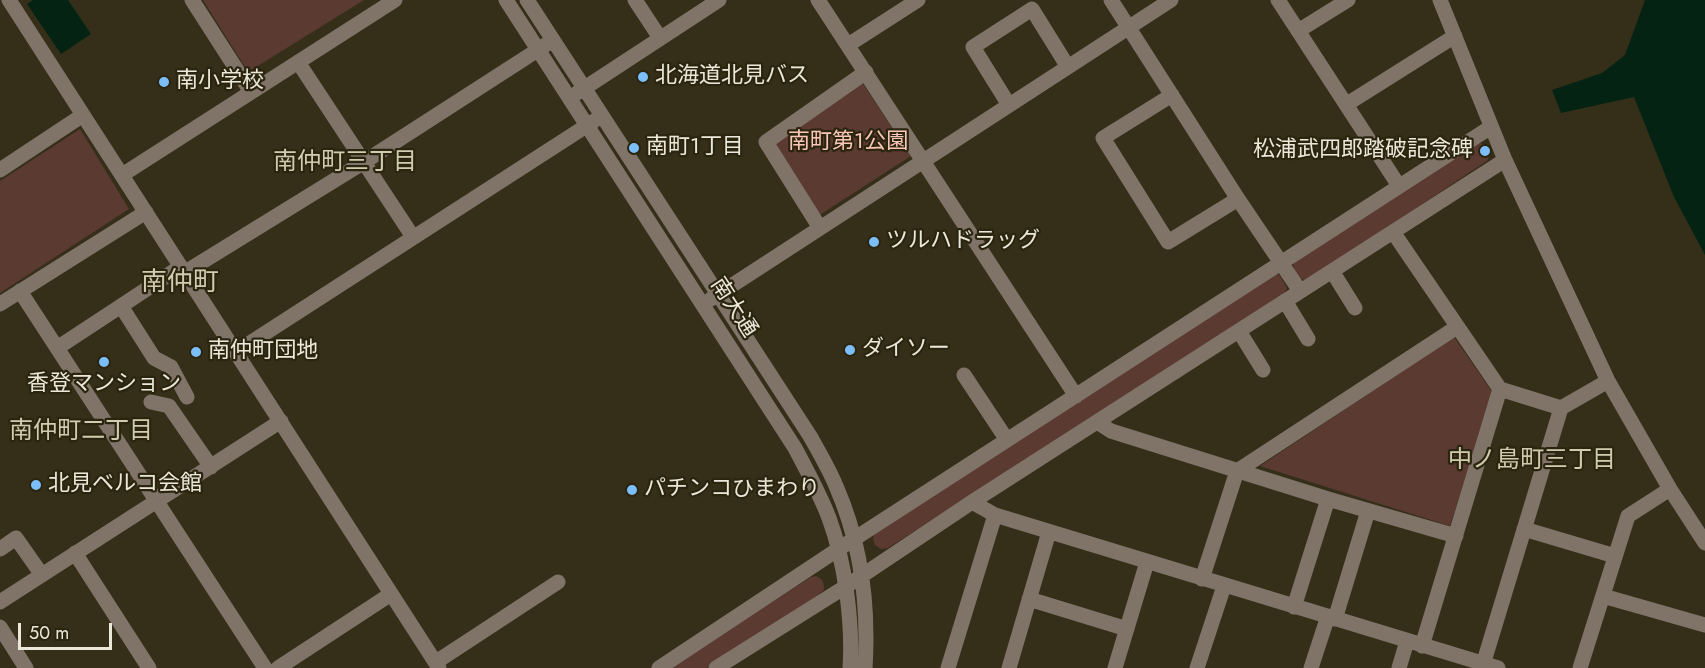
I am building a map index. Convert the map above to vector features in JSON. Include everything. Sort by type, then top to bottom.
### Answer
[{"type":"street","points":[[9,0],[438,665],[558,582]]},
{"type":"street","points":[[192,0],[251,92]]},
{"type":"street","points":[[122,175],[395,0]]},
{"type":"street","name":"南大通","points":[[506,0],[795,448],[830,520],[845,587],[851,644],[850,668]]},
{"type":"street","name":"南大通","points":[[527,0],[810,436],[836,484],[854,539],[865,593],[865,668]]},
{"type":"street","points":[[635,0],[660,38]]},
{"type":"street","points":[[569,98],[719,0]]},
{"type":"street","points":[[818,0],[1076,396]]},
{"type":"street","points":[[1110,0],[1300,291]]},
{"type":"street","points":[[703,304],[1171,0]]},
{"type":"street","points":[[1278,0],[1399,186]]},
{"type":"street","points":[[1298,30],[1348,0]]},
{"type":"street","points":[[1440,0],[1505,160],[1608,381],[1670,489],[1705,543]]},
{"type":"street","points":[[848,45],[916,1]]},
{"type":"street","points":[[1009,105],[973,46],[1032,9],[1068,67]]},
{"type":"street","points":[[1347,104],[1455,36]]},
{"type":"street","points":[[57,348],[121,306],[363,162],[553,40]]},
{"type":"street","points":[[298,62],[413,237]]},
{"type":"street","points":[[820,228],[766,142],[866,72]]},
{"type":"street","points":[[1172,95],[1102,138],[1168,242],[1238,199]]},
{"type":"street","points":[[0,170],[83,115]]},
{"type":"street","points":[[236,352],[602,116]]},
{"type":"street","points":[[659,668],[837,550],[1491,127]]},
{"type":"street","points":[[716,668],[1505,160]]},
{"type":"street","points":[[0,304],[146,212]]},
{"type":"street","points":[[1393,232],[1500,389],[1561,408]]},
{"type":"street","points":[[1332,271],[1355,308]]},
{"type":"street","points":[[21,291],[265,668]]},
{"type":"street","points":[[1285,301],[1308,339]]},
{"type":"street","points":[[121,306],[154,358],[171,367],[188,396]]},
{"type":"street","points":[[1202,579],[1238,471],[1457,327]]},
{"type":"street","points":[[1239,331],[1263,370]]},
{"type":"street","points":[[964,375],[1007,440]]},
{"type":"street","points":[[972,502],[995,515],[1488,666],[1524,530],[1561,408],[1608,381]]},
{"type":"street","points":[[1422,646],[1500,389]]},
{"type":"street","points":[[151,402],[169,406],[210,467]]},
{"type":"street","points":[[0,603],[281,422]]},
{"type":"street","points":[[1097,422],[1111,431],[1328,499],[1456,536]]},
{"type":"street","points":[[1580,668],[1628,516],[1670,489]]},
{"type":"street","points":[[1294,606],[1328,499]]},
{"type":"street","points":[[1311,668],[1368,511]]},
{"type":"street","points":[[948,668],[995,515]]},
{"type":"street","points":[[1524,530],[1615,556]]},
{"type":"street","points":[[1009,668],[1049,532]]},
{"type":"street","points":[[0,549],[16,538],[42,575]]},
{"type":"street","points":[[75,553],[149,668]]},
{"type":"street","points":[[1115,668],[1147,562]]},
{"type":"street","points":[[1197,668],[1224,586]]},
{"type":"street","points":[[278,668],[392,594]]},
{"type":"street","points":[[1603,596],[1705,625]]},
{"type":"street","points":[[1029,599],[1127,630]]},
{"type":"street","points":[[0,627],[6,651],[26,668]]},
{"type":"street","points":[[1399,668],[1407,641]]},
{"type":"green space","points":[[203,0],[364,0],[248,72]]},
{"type":"green space","name":"南町第1公園","points":[[861,81],[911,156],[818,216],[771,142]]},
{"type":"green space","points":[[80,129],[129,209],[0,293],[0,181]]},
{"type":"green space","points":[[1481,143],[1489,150],[1488,160],[1309,280],[1297,275],[1293,266],[1294,262],[1475,144]]},
{"type":"green space","points":[[1276,273],[1287,288],[1283,296],[888,548],[881,549],[875,545],[873,539],[875,532]]},
{"type":"green space","points":[[1454,337],[1493,393],[1450,526],[1260,466]]},
{"type":"green space","points":[[816,576],[822,580],[824,587],[824,590],[817,596],[706,668],[668,668],[811,577]]},
{"type":"shaded area","points":[[33,0],[68,0],[91,34],[61,54],[27,4]]},
{"type":"shaded area","points":[[1645,0],[1705,0],[1705,255],[1674,197],[1634,97],[1561,113],[1552,90],[1602,73],[1625,55]]},
{"type":"place","name":"北海道北見バス","points":[[643,77]]},
{"type":"place","name":"南小学校","points":[[164,82]]},
{"type":"place","name":"南町1丁目","points":[[634,148]]},
{"type":"place","name":"松浦武四郎踏破記念碑","points":[[1485,151]]},
{"type":"place","name":"ツルハドラッグ","points":[[874,242]]},
{"type":"place","name":"ダイソー","points":[[850,350]]},
{"type":"place","name":"南仲町団地","points":[[196,352]]},
{"type":"place","name":"香登マンション","points":[[104,362]]},
{"type":"place","name":"北見ベルコ会館","points":[[36,485]]},
{"type":"place","name":"パチンコひまわり","points":[[632,490]]},
{"type":"district","name":"南仲町三丁目","points":[[345,163]]},
{"type":"district","name":"南仲町","points":[[180,284]]},
{"type":"district","name":"南仲町二丁目","points":[[81,432]]},
{"type":"district","name":"中ノ島町三丁目","points":[[1532,461]]}]
